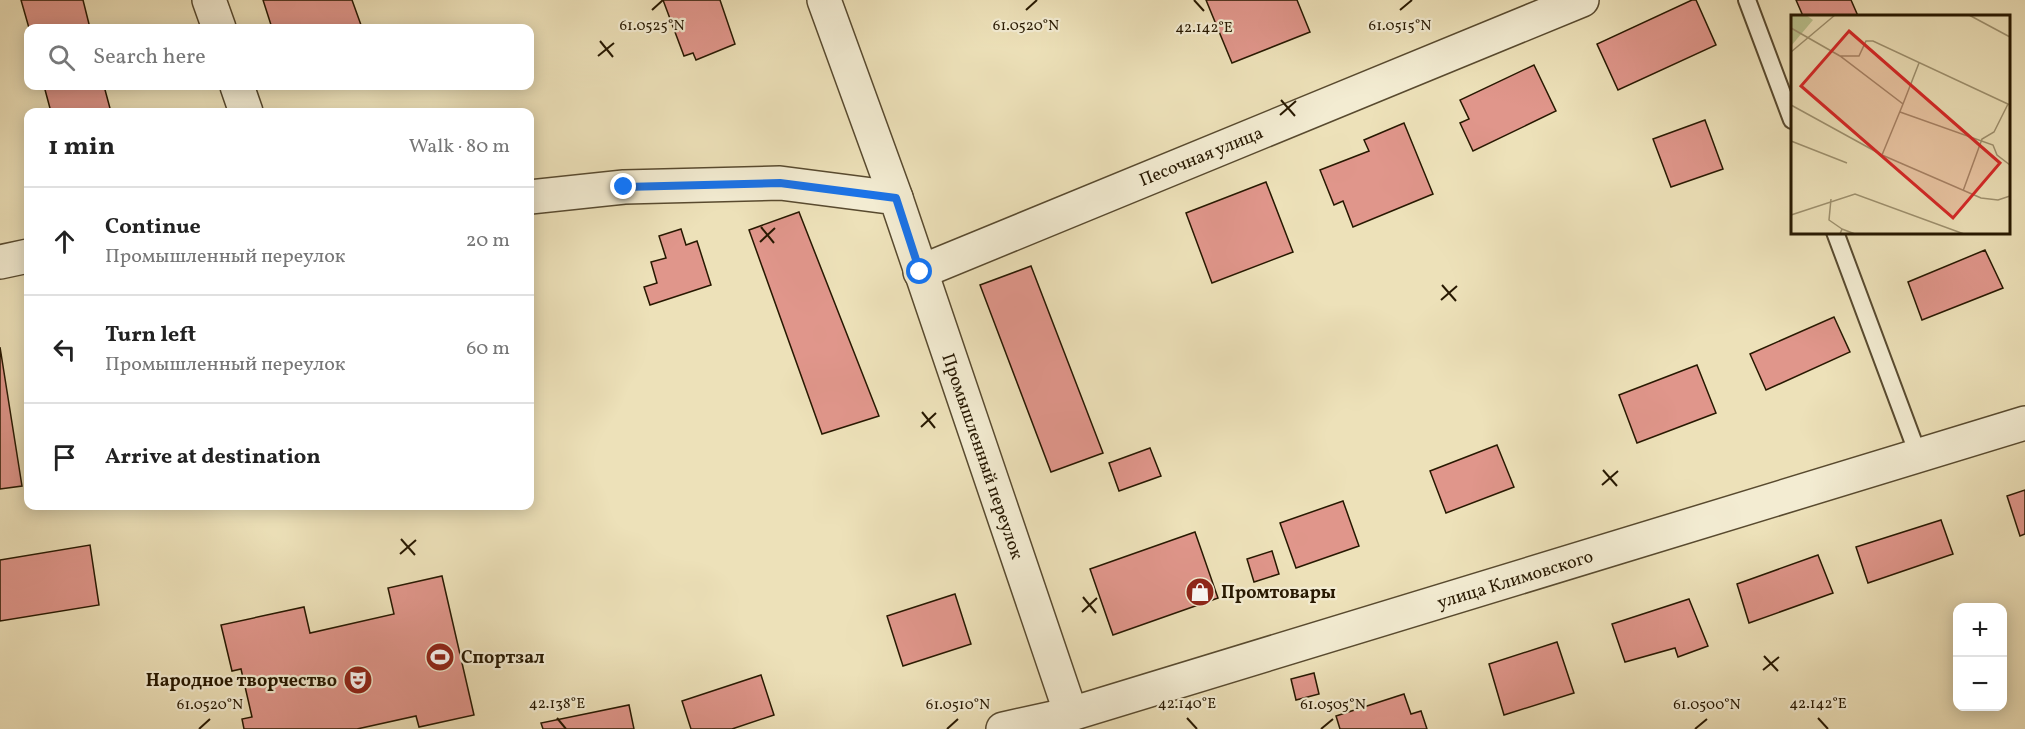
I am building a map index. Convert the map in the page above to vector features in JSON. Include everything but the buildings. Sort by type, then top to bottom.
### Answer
[{"type":"street","points":[[209,0],[218,24]]},
{"type":"street","name":"Промышленный переулок","points":[[824,0],[896,198],[1071,714]]},
{"type":"street","name":"Песочная улица","points":[[920,272],[1582,0]]},
{"type":"street","points":[[238,90],[245,108]]},
{"type":"street","points":[[534,197],[624,187],[780,183],[896,198]]},
{"type":"street","points":[[0,262],[24,257]]},
{"type":"street","name":"улица Климовского","points":[[1003,729],[1071,714],[2025,423]]},
{"type":"lane","points":[[1747,0],[1791,117]]},
{"type":"lane","points":[[1836,234],[1919,457]]},
{"type":"place","name":"Промтовары","points":[[1200,592]]},
{"type":"place","name":"Спортзал","points":[[440,657]]},
{"type":"place","name":"Народное творчество","points":[[358,680]]},
{"type":"route","points":[[624,187],[780,183],[896,198],[920,272]]}]
